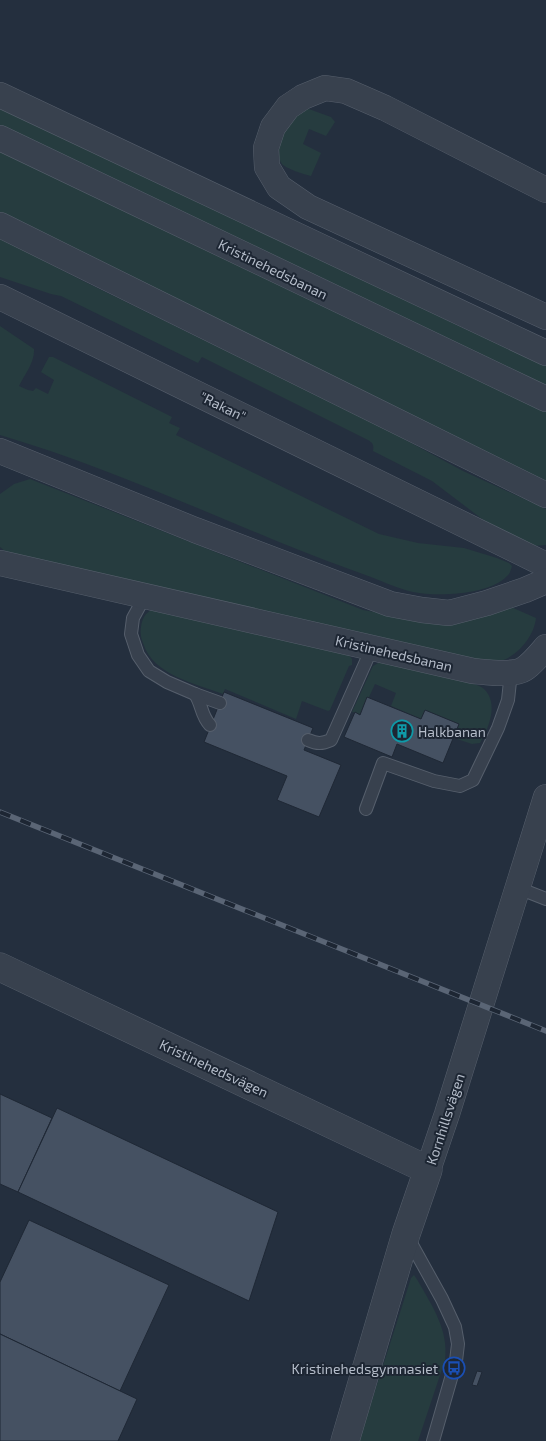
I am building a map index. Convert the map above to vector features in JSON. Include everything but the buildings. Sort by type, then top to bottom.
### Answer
[{"type":"street","points":[[546,190],[385,108],[346,91],[325,88],[303,97],[288,107],[273,127],[266,148],[267,167],[279,188],[308,207],[546,317]]},
{"type":"street","points":[[0,95],[546,353]]},
{"type":"street","name":"Kristinehedsbanan","points":[[0,138],[546,399]]},
{"type":"street","points":[[0,225],[546,495]]},
{"type":"street","name":"\"Rakan\"","points":[[0,297],[546,565]]},
{"type":"street","points":[[1,453],[195,530],[390,604],[449,613],[487,603],[525,590],[546,580]]},
{"type":"street","name":"Kristinehedsbanan","points":[[0,563],[473,671],[501,673],[523,670],[546,647]]},
{"type":"street","name":"Kornhillsvägen","points":[[345,1441],[406,1234],[447,1114],[546,797]]},
{"type":"street","name":"Kristinehedsvägen","points":[[0,967],[428,1170]]},
{"type":"lane","points":[[144,596],[133,618],[131,634],[138,655],[150,671],[167,682],[220,703]]},
{"type":"lane","points":[[308,740],[314,743],[323,743],[331,740],[372,648]]},
{"type":"lane","points":[[366,809],[383,763],[434,781],[460,786],[473,780],[498,728],[508,700],[511,672]]},
{"type":"lane","points":[[195,694],[201,704],[206,721],[210,725]]},
{"type":"lane","points":[[518,888],[546,899]]},
{"type":"lane","points":[[406,1234],[442,1299],[455,1327],[458,1344],[456,1361],[433,1441]]},
{"type":"green space","points":[[0,105],[463,328],[546,365],[546,387],[0,129]]},
{"type":"green space","points":[[306,108],[331,117],[335,122],[326,136],[309,129],[303,144],[321,153],[311,176],[284,166],[279,154],[280,141],[285,129],[293,118]]},
{"type":"green space","points":[[0,150],[546,408],[546,487],[0,217]]},
{"type":"green space","points":[[0,238],[81,280],[376,424],[463,471],[546,509],[546,545],[534,546],[490,525],[432,481],[373,451],[373,444],[368,440],[202,357],[198,363],[61,296],[0,277]]},
{"type":"green space","points":[[0,326],[34,349],[31,363],[19,386],[33,391],[36,388],[48,394],[54,380],[41,372],[49,357],[53,357],[172,417],[169,423],[180,428],[176,435],[379,534],[418,543],[464,548],[509,563],[512,566],[510,572],[499,582],[476,591],[423,594],[408,591],[290,546],[106,471],[0,435]]},
{"type":"green space","points":[[30,479],[363,610],[386,614],[511,607],[536,618],[535,625],[528,639],[512,656],[497,662],[486,663],[6,552],[0,547],[0,494],[14,484]]},
{"type":"green space","points":[[153,609],[348,654],[352,659],[352,665],[349,666],[330,710],[328,711],[302,701],[296,719],[225,689],[223,694],[165,670],[148,654],[141,637],[143,619]]},
{"type":"green space","points":[[380,662],[451,677],[484,689],[489,695],[492,708],[487,730],[480,743],[472,744],[454,738],[459,724],[425,710],[421,719],[391,706],[396,693],[375,684],[360,714],[352,712],[373,666]]},
{"type":"green space","points":[[414,1275],[434,1309],[442,1328],[446,1349],[445,1360],[418,1441],[359,1441],[411,1278]]},
{"type":"railway","points":[[0,812],[546,1031]]},
{"type":"place","name":"Halkbanan","points":[[402,731]]},
{"type":"place","name":"Kristinehedsgymnasiet","points":[[454,1368]]}]
